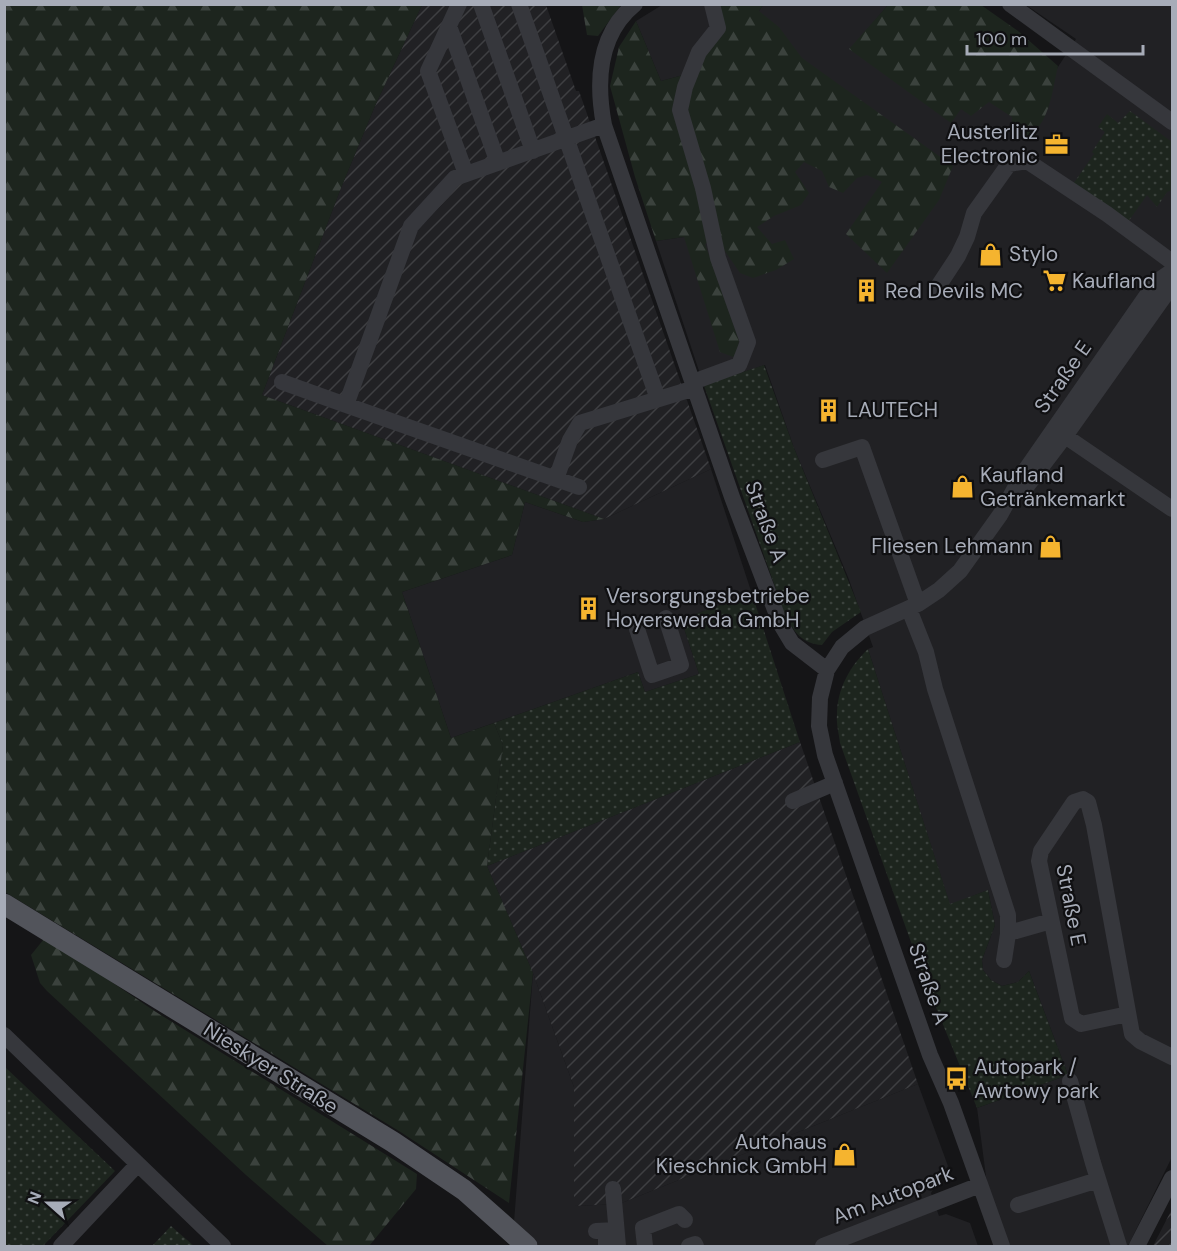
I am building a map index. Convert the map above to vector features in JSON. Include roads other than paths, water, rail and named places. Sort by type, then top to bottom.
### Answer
[{"type":"main road","name":"Nieskyer Straße","points":[[4,904],[393,1142],[464,1191],[527,1246]]},
{"type":"street","points":[[459,4],[428,70],[466,174]]},
{"type":"street","points":[[481,4],[532,151]]},
{"type":"street","points":[[519,4],[658,399]]},
{"type":"street","name":"Straße A","points":[[635,4],[620,19],[609,35],[602,61],[600,95],[604,125],[732,497],[780,623],[792,643],[827,670],[820,698],[819,726],[825,755],[930,1055],[951,1103],[1002,1246]]},
{"type":"street","points":[[556,479],[570,440],[580,423],[658,399],[739,365],[748,342],[718,258],[703,188],[680,110],[684,87],[699,52],[718,28],[712,4]]},
{"type":"street","points":[[1010,4],[1173,122]]},
{"type":"street","points":[[449,26],[498,163]]},
{"type":"street","points":[[346,405],[411,226],[455,178],[604,125]]},
{"type":"street","points":[[937,288],[958,256],[967,237],[974,213],[1009,164],[1027,161],[1107,214],[1173,262]]},
{"type":"street","name":"Straße E","points":[[827,670],[842,648],[865,628],[913,607],[939,590],[960,571],[1000,515],[1024,472],[1156,282],[1172,282]]},
{"type":"street","name":"Straße E","points":[[1000,515],[1034,478],[1172,282]]},
{"type":"street","points":[[282,382],[579,487]]},
{"type":"street","points":[[1065,436],[1173,509]]},
{"type":"street","points":[[824,460],[862,447],[913,607],[934,689],[1008,915],[1004,960]]},
{"type":"street","points":[[637,629],[652,675],[681,665],[666,618]]},
{"type":"street","points":[[793,801],[835,783]]},
{"type":"street","name":"Straße E","points":[[1128,1014],[1082,1024],[1072,1018],[1051,921],[1039,861],[1041,851],[1074,802],[1083,799],[1088,802],[1094,825],[1132,1034],[1140,1041],[1173,1057]]},
{"type":"street","points":[[1008,932],[1051,921]]},
{"type":"street","points":[[4,1035],[223,1246]]},
{"type":"street","points":[[1070,1081],[1119,1246]]},
{"type":"street","points":[[61,1246],[138,1164]]},
{"type":"street","points":[[1137,1246],[1173,1178]]},
{"type":"street","points":[[1018,1205],[1098,1180]]},
{"type":"street","name":"Am Autopark","points":[[823,1246],[980,1185]]},
{"type":"street","points":[[608,1237],[613,1189]]},
{"type":"street","points":[[645,1246],[644,1228],[679,1214],[685,1220]]},
{"type":"place","name":"Austerlitz Electronic","points":[[1056,144]]},
{"type":"place","name":"Stylo","points":[[991,254]]},
{"type":"place","name":"Kaufland","points":[[1054,281]]},
{"type":"place","name":"Red Devils MC","points":[[867,291]]},
{"type":"place","name":"LAUTECH","points":[[829,410]]},
{"type":"place","name":"Kaufland Getränkemarkt","points":[[962,487]]},
{"type":"place","name":"Fliesen Lehmann","points":[[1051,546]]},
{"type":"place","name":"Versorgungsbetriebe Hoyerswerda GmbH","points":[[588,608]]},
{"type":"place","name":"Autopark / Awtowy park","points":[[956,1079]]},
{"type":"place","name":"Autohaus Kieschnick GmbH","points":[[845,1154]]}]
